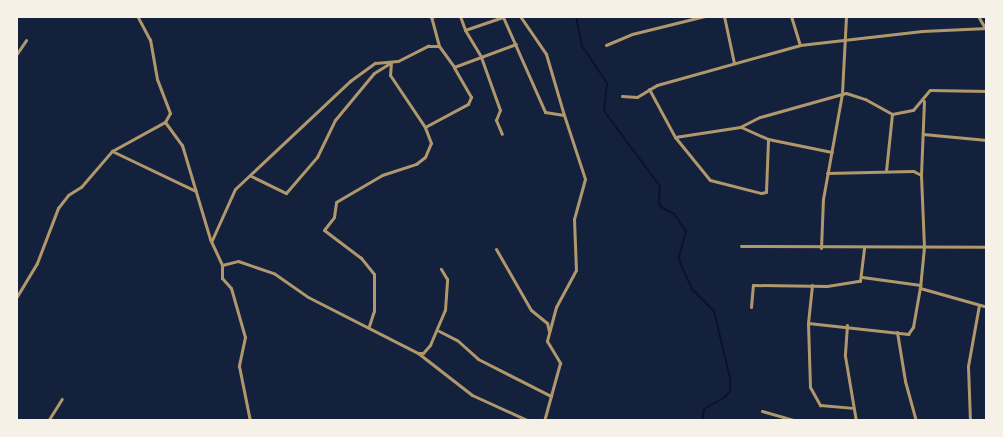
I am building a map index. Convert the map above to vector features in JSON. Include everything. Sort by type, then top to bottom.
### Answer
[{"type":"street","points":[[16,298],[37,263],[58,208],[112,151],[164,122],[169,109],[157,79],[150,40],[137,16]]},
{"type":"street","points":[[425,127],[468,104],[470,97],[454,67],[439,46],[431,17],[435,16]]},
{"type":"street","points":[[460,16],[465,30],[481,57],[500,110],[496,120],[502,134]]},
{"type":"street","points":[[465,30],[504,16],[545,112],[564,115]]},
{"type":"street","points":[[520,16],[546,54],[585,186],[574,219],[576,270],[556,307],[547,341],[560,363],[544,421]]},
{"type":"street","points":[[685,16],[686,21]]},
{"type":"street","points":[[606,45],[632,34],[705,16]]},
{"type":"street","points":[[724,16],[734,63]]},
{"type":"street","points":[[791,16],[800,45]]},
{"type":"street","points":[[821,248],[820,228],[827,173],[842,93],[846,16]]},
{"type":"street","points":[[978,16],[986,28]]},
{"type":"street","points":[[622,96],[637,97],[649,89],[800,45],[922,31],[986,28]]},
{"type":"street","points":[[16,55],[26,40]]},
{"type":"street","points":[[454,67],[516,44]]},
{"type":"street","points":[[212,240],[229,198],[362,70],[376,63],[391,62],[412,56],[428,46],[439,46]]},
{"type":"street","points":[[369,326],[374,311],[374,274],[361,258],[324,230],[334,216],[336,202],[382,175],[416,164],[425,157],[431,143],[425,127],[390,75],[391,62]]},
{"type":"street","points":[[251,176],[286,193],[317,157],[335,120],[374,73],[391,62]]},
{"type":"street","points":[[649,89],[675,137],[710,180],[761,193],[766,192],[768,139]]},
{"type":"street","points":[[808,323],[847,324],[898,332],[912,331],[920,286],[924,247],[922,175],[924,101],[926,92],[930,90],[987,91]]},
{"type":"street","points":[[675,137],[740,127],[760,117],[842,93],[865,99],[892,114],[913,110],[924,101]]},
{"type":"street","points":[[886,171],[892,114]]},
{"type":"street","points":[[164,122],[182,145],[185,162],[192,171],[212,240],[222,265],[222,278],[232,288],[245,337],[240,366],[250,421]]},
{"type":"street","points":[[740,127],[768,139],[832,152]]},
{"type":"street","points":[[923,134],[987,140]]},
{"type":"street","points":[[112,151],[197,191]]},
{"type":"street","points":[[827,173],[913,171],[922,175]]},
{"type":"street","points":[[741,246],[821,248],[987,247]]},
{"type":"street","points":[[751,307],[753,285],[856,283],[862,277],[864,248]]},
{"type":"street","points":[[496,249],[536,316],[547,323],[550,334]]},
{"type":"street","points":[[222,265],[238,261],[275,274],[308,297],[369,326],[418,353],[472,395],[529,421]]},
{"type":"street","points":[[418,353],[423,353],[439,330],[447,298],[447,279],[441,268]]},
{"type":"street","points":[[862,277],[920,286],[987,307]]},
{"type":"street","points":[[812,285],[808,323],[808,379],[815,401],[826,408],[853,408]]},
{"type":"street","points":[[970,421],[968,366],[979,305]]},
{"type":"street","points":[[847,324],[844,346],[856,421]]},
{"type":"street","points":[[439,330],[457,340],[478,359],[551,396]]},
{"type":"street","points":[[898,332],[905,381],[916,421]]},
{"type":"street","points":[[48,421],[62,399]]},
{"type":"street","points":[[762,411],[797,421]]},
{"type":"waterway","points":[[576,16],[582,46],[607,83],[604,111],[660,186],[659,202],[661,207],[674,214],[686,231],[679,258],[681,265],[692,289],[714,311],[730,378],[730,391],[725,397],[704,409],[702,421]]}]
